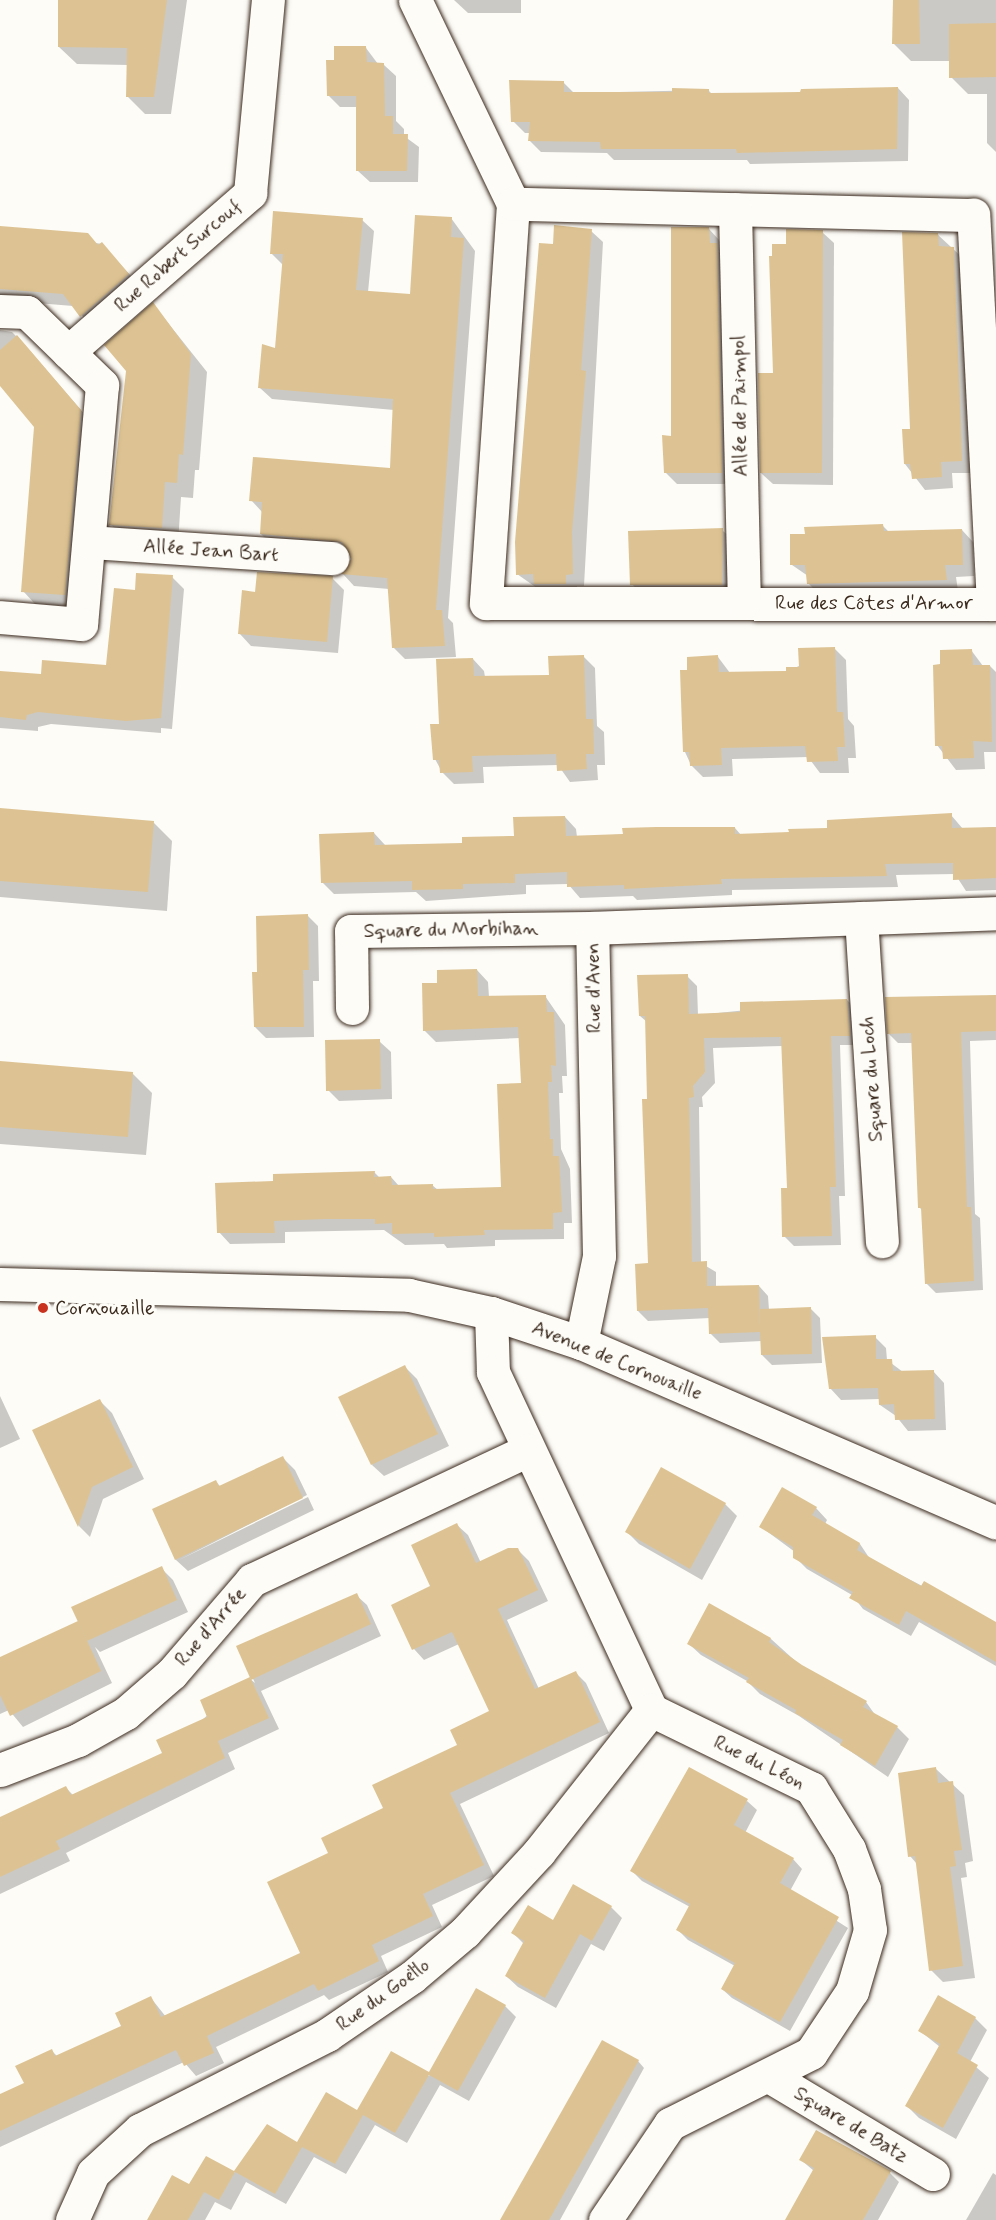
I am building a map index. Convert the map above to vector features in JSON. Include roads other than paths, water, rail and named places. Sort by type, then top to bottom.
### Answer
[{"type":"street","name":"Rue Robert Surcouf","points":[[68,352],[250,194],[268,0]]},
{"type":"street","name":"Rue des Côtes d'Armor","points":[[415,0],[513,204],[486,603],[993,604],[973,214],[513,204]]},
{"type":"street","name":"Allée de Paimpol","points":[[735,209],[744,602]]},
{"type":"street","points":[[0,311],[27,312],[102,385],[81,624],[0,617]]},
{"type":"street","name":"Allée Jean Bart","points":[[89,542],[332,558]]},
{"type":"street","name":"Rue d'Aven","points":[[581,1343],[599,1256],[592,928],[996,912]]},
{"type":"street","name":"Square du Loch","points":[[861,918],[882,1241]]},
{"type":"street","name":"Square du Morbihan","points":[[352,1008],[351,931],[592,928]]},
{"type":"street","name":"Avenue de Cornouaille","points":[[0,1284],[409,1295],[491,1314],[581,1343],[996,1523]]},
{"type":"street","points":[[491,1314],[493,1372],[651,1710]]},
{"type":"street","name":"Rue d'Arrée","points":[[0,1770],[78,1740],[126,1713],[172,1673],[252,1580],[528,1450]]},
{"type":"street","name":"Rue du Léon","points":[[605,2220],[670,2124],[811,2053],[852,1991],[870,1930],[864,1889],[849,1849],[812,1788],[651,1710]]},
{"type":"street","name":"Rue du Goëllo","points":[[72,2220],[93,2172],[140,2130],[327,2035],[412,1977],[465,1932],[539,1852],[651,1710]]},
{"type":"street","name":"Square de Batz","points":[[768,2076],[933,2174]]},
{"type":"place","name":"Cornouaille","points":[[43,1308]]}]
